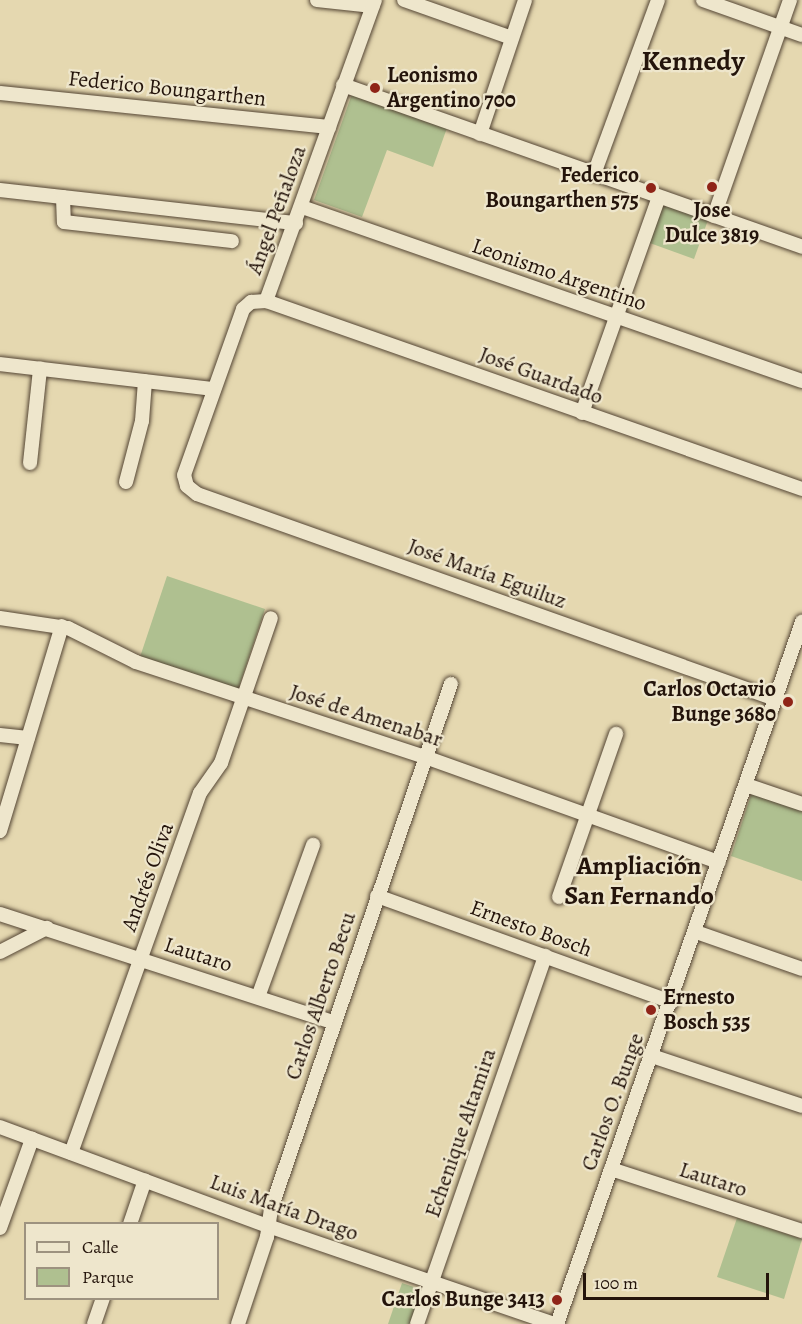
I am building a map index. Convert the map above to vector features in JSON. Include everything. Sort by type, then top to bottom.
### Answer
[{"type":"street","points":[[317,0],[374,3]]},
{"type":"street","points":[[404,0],[512,38]]},
{"type":"street","points":[[480,134],[525,0]]},
{"type":"street","points":[[594,174],[658,0]]},
{"type":"street","points":[[703,0],[802,35]]},
{"type":"street","points":[[714,216],[790,0]]},
{"type":"street","name":"Ángel Peñaloza","points":[[186,486],[184,475],[243,309],[251,302],[266,301],[302,207],[374,3]]},
{"type":"street","points":[[344,86],[802,247]]},
{"type":"street","name":"Federico Boungarthen","points":[[0,93],[330,127]]},
{"type":"street","points":[[0,190],[296,223]]},
{"type":"street","points":[[63,197],[64,222],[232,241]]},
{"type":"street","points":[[582,413],[658,197]]},
{"type":"street","name":"Leonismo Argentino","points":[[302,207],[802,381]]},
{"type":"street","name":"José Guardado","points":[[266,301],[802,489]]},
{"type":"street","points":[[0,364],[214,389]]},
{"type":"street","points":[[30,463],[40,369]]},
{"type":"street","points":[[126,482],[142,421],[146,381]]},
{"type":"street","name":"José María Eguiluz","points":[[186,486],[197,494],[776,699]]},
{"type":"street","name":"José de Amenabar","points":[[0,618],[62,626],[119,655],[244,699],[425,757],[719,862]]},
{"type":"street","name":"Andrés Oliva","points":[[71,1153],[200,794],[221,763],[271,618]]},
{"type":"street","name":"Carlos O. Bunge","points":[[556,1324],[696,932],[802,622]]},
{"type":"street","points":[[0,831],[62,626]]},
{"type":"street","name":"Carlos Alberto Becu","points":[[238,1324],[377,896],[451,684]]},
{"type":"street","points":[[559,897],[616,734]]},
{"type":"street","points":[[0,735],[28,738]]},
{"type":"street","points":[[746,785],[802,804]]},
{"type":"street","points":[[258,997],[313,845]]},
{"type":"street","name":"Ernesto Bosch","points":[[377,896],[671,1002]]},
{"type":"street","name":"Lautaro","points":[[0,914],[335,1023]]},
{"type":"street","points":[[0,952],[47,928]]},
{"type":"street","points":[[696,932],[802,969]]},
{"type":"street","name":"Echenique Altamira","points":[[417,1324],[545,956]]},
{"type":"street","points":[[652,1056],[802,1106]]},
{"type":"street","name":"Luis María Drago","points":[[0,1127],[535,1321],[556,1324]]},
{"type":"street","points":[[0,1228],[32,1139]]},
{"type":"street","name":"Lautaro","points":[[610,1169],[802,1231]]},
{"type":"street","points":[[130,1222],[145,1180]]},
{"type":"street","points":[[94,1324],[103,1300]]},
{"type":"green space","points":[[352,94],[447,128],[433,167],[387,150],[362,217],[314,200]]},
{"type":"green space","points":[[662,203],[708,220],[694,259],[647,242]]},
{"type":"green space","points":[[167,576],[265,609],[238,690],[140,657]]},
{"type":"green space","points":[[752,792],[802,809],[802,881],[731,856]]},
{"type":"green space","points":[[737,1218],[802,1239],[784,1299],[717,1277]]},
{"type":"green space","points":[[402,1283],[423,1290],[412,1324],[388,1324]]},
{"type":"place","name":"Leonismo Argentino 700","points":[[375,88]]},
{"type":"place","name":"Jose Dulce 3819","points":[[712,187]]},
{"type":"place","name":"Federico Boungarthen 575","points":[[651,188]]},
{"type":"place","name":"Carlos Octavio Bunge 3680","points":[[788,702]]},
{"type":"place","name":"Ernesto Bosch 535","points":[[651,1010]]},
{"type":"place","name":"Carlos Bunge 3413","points":[[557,1300]]},
{"type":"district","name":"Kennedy","points":[[693,61]]},
{"type":"district","name":"Ampliación San Fernando","points":[[639,881]]}]
